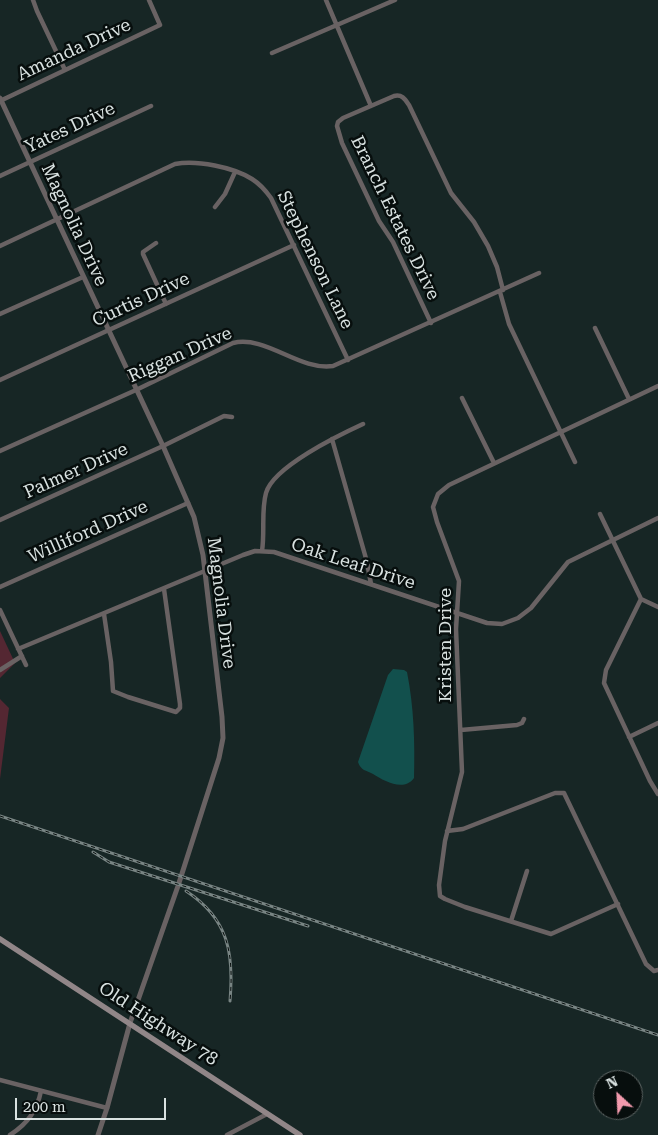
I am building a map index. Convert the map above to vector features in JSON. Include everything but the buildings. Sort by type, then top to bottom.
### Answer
[{"type":"main road","name":"Old Highway 78","points":[[0,939],[300,1135]]},
{"type":"street","points":[[33,0],[36,11],[65,70]]},
{"type":"street","name":"Amanda Drive","points":[[0,100],[160,25],[149,0]]},
{"type":"street","points":[[326,0],[371,106],[397,96],[404,98],[451,193],[474,222],[488,246],[497,267],[509,324],[575,462]]},
{"type":"street","points":[[272,53],[396,0]]},
{"type":"street","name":"Magnolia Drive","points":[[0,100],[163,446],[188,503],[200,537],[224,738],[178,886],[130,1024],[98,1135]]},
{"type":"street","name":"Yates Drive","points":[[0,176],[152,106]]},
{"type":"street","name":"Branch Estates Drive","points":[[371,106],[344,118],[337,124],[337,132],[379,221],[393,242],[431,322]]},
{"type":"street","name":"Stephenson Lane","points":[[0,246],[175,164],[198,163],[235,172],[252,179],[265,190],[280,213],[348,360]]},
{"type":"street","points":[[215,207],[225,194],[235,172]]},
{"type":"street","points":[[156,244],[146,249],[143,254],[166,304]]},
{"type":"street","name":"Curtis Drive","points":[[0,380],[294,245]]},
{"type":"street","name":"Riggan Drive","points":[[0,450],[136,390],[228,345],[238,342],[254,343],[321,367],[333,366],[539,273]]},
{"type":"street","points":[[0,314],[83,277]]},
{"type":"street","points":[[594,328],[630,399]]},
{"type":"street","name":"Kristen Drive","points":[[511,921],[445,899],[440,894],[442,858],[462,772],[456,629],[459,577],[437,522],[433,504],[438,494],[444,488],[658,386]]},
{"type":"street","points":[[462,398],[494,463]]},
{"type":"street","name":"Palmer Drive","points":[[0,520],[163,446],[224,416],[232,417]]},
{"type":"street","points":[[262,551],[264,498],[269,484],[291,466],[332,439],[363,424]]},
{"type":"street","points":[[332,439],[367,562],[371,584]]},
{"type":"street","name":"Williford Drive","points":[[0,587],[188,503]]},
{"type":"street","points":[[600,514],[641,599],[658,607]]},
{"type":"street","name":"Oak Leaf Drive","points":[[18,649],[250,552],[262,551],[274,552],[492,624],[502,624],[531,608],[565,564],[612,539],[658,518]]},
{"type":"street","points":[[104,614],[111,662],[112,686],[115,692],[128,698],[176,712],[180,708],[164,589]]},
{"type":"street","points":[[641,599],[606,670],[604,683],[650,782],[658,794]]},
{"type":"street","points":[[0,610],[26,665]]},
{"type":"street","points":[[0,670],[22,656]]},
{"type":"street","points":[[461,730],[517,725],[522,723],[524,719]]},
{"type":"street","points":[[629,737],[658,723]]},
{"type":"street","points":[[447,831],[463,829],[560,792],[564,793],[568,797],[646,964],[654,971],[658,970]]},
{"type":"street","points":[[527,870],[511,921],[553,934],[618,904]]},
{"type":"street","points":[[0,1080],[107,1108]]},
{"type":"street","points":[[10,1135],[28,1121],[34,1111],[41,1091]]},
{"type":"street","points":[[227,1135],[267,1114]]},
{"type":"shaded area","points":[[0,631],[15,663],[0,678]]},
{"type":"shaded area","points":[[0,699],[9,708],[0,779]]},
{"type":"water","points":[[393,669],[407,672],[413,725],[414,778],[410,782],[400,785],[383,780],[364,770],[358,762],[388,675]]},
{"type":"railway","points":[[0,816],[658,1035]]},
{"type":"railway","points":[[93,852],[109,862],[308,926]]},
{"type":"railway","points":[[186,891],[212,913],[226,939],[231,968],[230,1001]]}]
